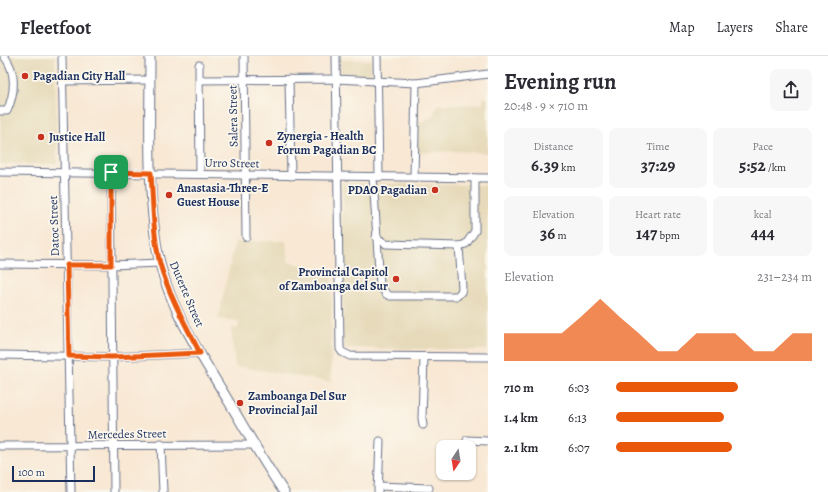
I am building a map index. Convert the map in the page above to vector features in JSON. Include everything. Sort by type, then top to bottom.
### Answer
[{"type":"main road","name":"Duterte Street","points":[[150,56],[151,173],[156,236],[160,263],[178,311],[200,353],[254,445],[284,492]]},
{"type":"street","points":[[0,111],[6,111],[13,89],[11,68],[4,56]]},
{"type":"street","name":"Datoc Street","points":[[62,56],[63,172],[67,265],[71,492]]},
{"type":"street","name":"Salera Street","points":[[244,56],[246,237]]},
{"type":"street","points":[[336,56],[340,349],[342,352],[350,356],[488,357]]},
{"type":"street","points":[[377,56],[376,237],[380,285],[386,294],[390,296],[452,297],[459,294],[462,288],[459,246]]},
{"type":"street","points":[[199,65],[200,174]]},
{"type":"street","points":[[200,80],[336,79],[416,83],[488,74]]},
{"type":"street","points":[[289,79],[291,176]]},
{"type":"street","points":[[62,81],[150,80]]},
{"type":"street","points":[[414,177],[416,83]]},
{"type":"street","name":"Urro Street","points":[[0,172],[111,172],[488,178]]},
{"type":"street","points":[[111,172],[112,357],[115,445],[114,492]]},
{"type":"street","points":[[376,237],[386,244],[459,246],[466,244],[475,231],[475,178]]},
{"type":"street","points":[[0,264],[111,265],[160,263]]},
{"type":"street","points":[[0,355],[112,357],[200,353]]},
{"type":"street","points":[[424,357],[422,418],[424,425]]},
{"type":"street","points":[[476,440],[488,441]]},
{"type":"street","points":[[380,441],[378,489],[429,488]]},
{"type":"street","points":[[161,444],[163,492]]},
{"type":"street","name":"Mercedes Street","points":[[0,446],[161,444],[254,445]]},
{"type":"shaded area","points":[[0,56],[55,56],[57,164],[0,164]]},
{"type":"shaded area","points":[[340,60],[371,60],[371,77],[340,76]]},
{"type":"shaded area","points":[[483,98],[488,98],[488,153],[453,151],[416,153],[416,122],[424,121],[433,116],[437,105],[483,104]]},
{"type":"shaded area","points":[[343,183],[488,185],[488,350],[343,348]]},
{"type":"shaded area","points":[[286,241],[288,262],[332,271],[331,382],[235,366],[231,328],[238,329],[240,321],[218,319],[235,242]]},
{"type":"place","name":"Pagadian City Hall","points":[[25,76]]},
{"type":"place","name":"Justice Hall","points":[[41,137]]},
{"type":"place","name":"Zynergia - Health Forum Pagadian BC","points":[[269,143]]},
{"type":"place","name":"PDAO Pagadian","points":[[435,190]]},
{"type":"place","name":"Anastasia-Three-E Guest House","points":[[169,195]]},
{"type":"place","name":"Provincial Capitol of Zamboanga del Sur","points":[[396,279]]},
{"type":"place","name":"Zamboanga Del Sur Provincial Jail","points":[[240,403]]},
{"type":"route","points":[[111,172],[151,173],[157,249],[160,263],[178,311],[200,353],[112,357],[69,356],[67,265],[111,265],[111,172]]}]
